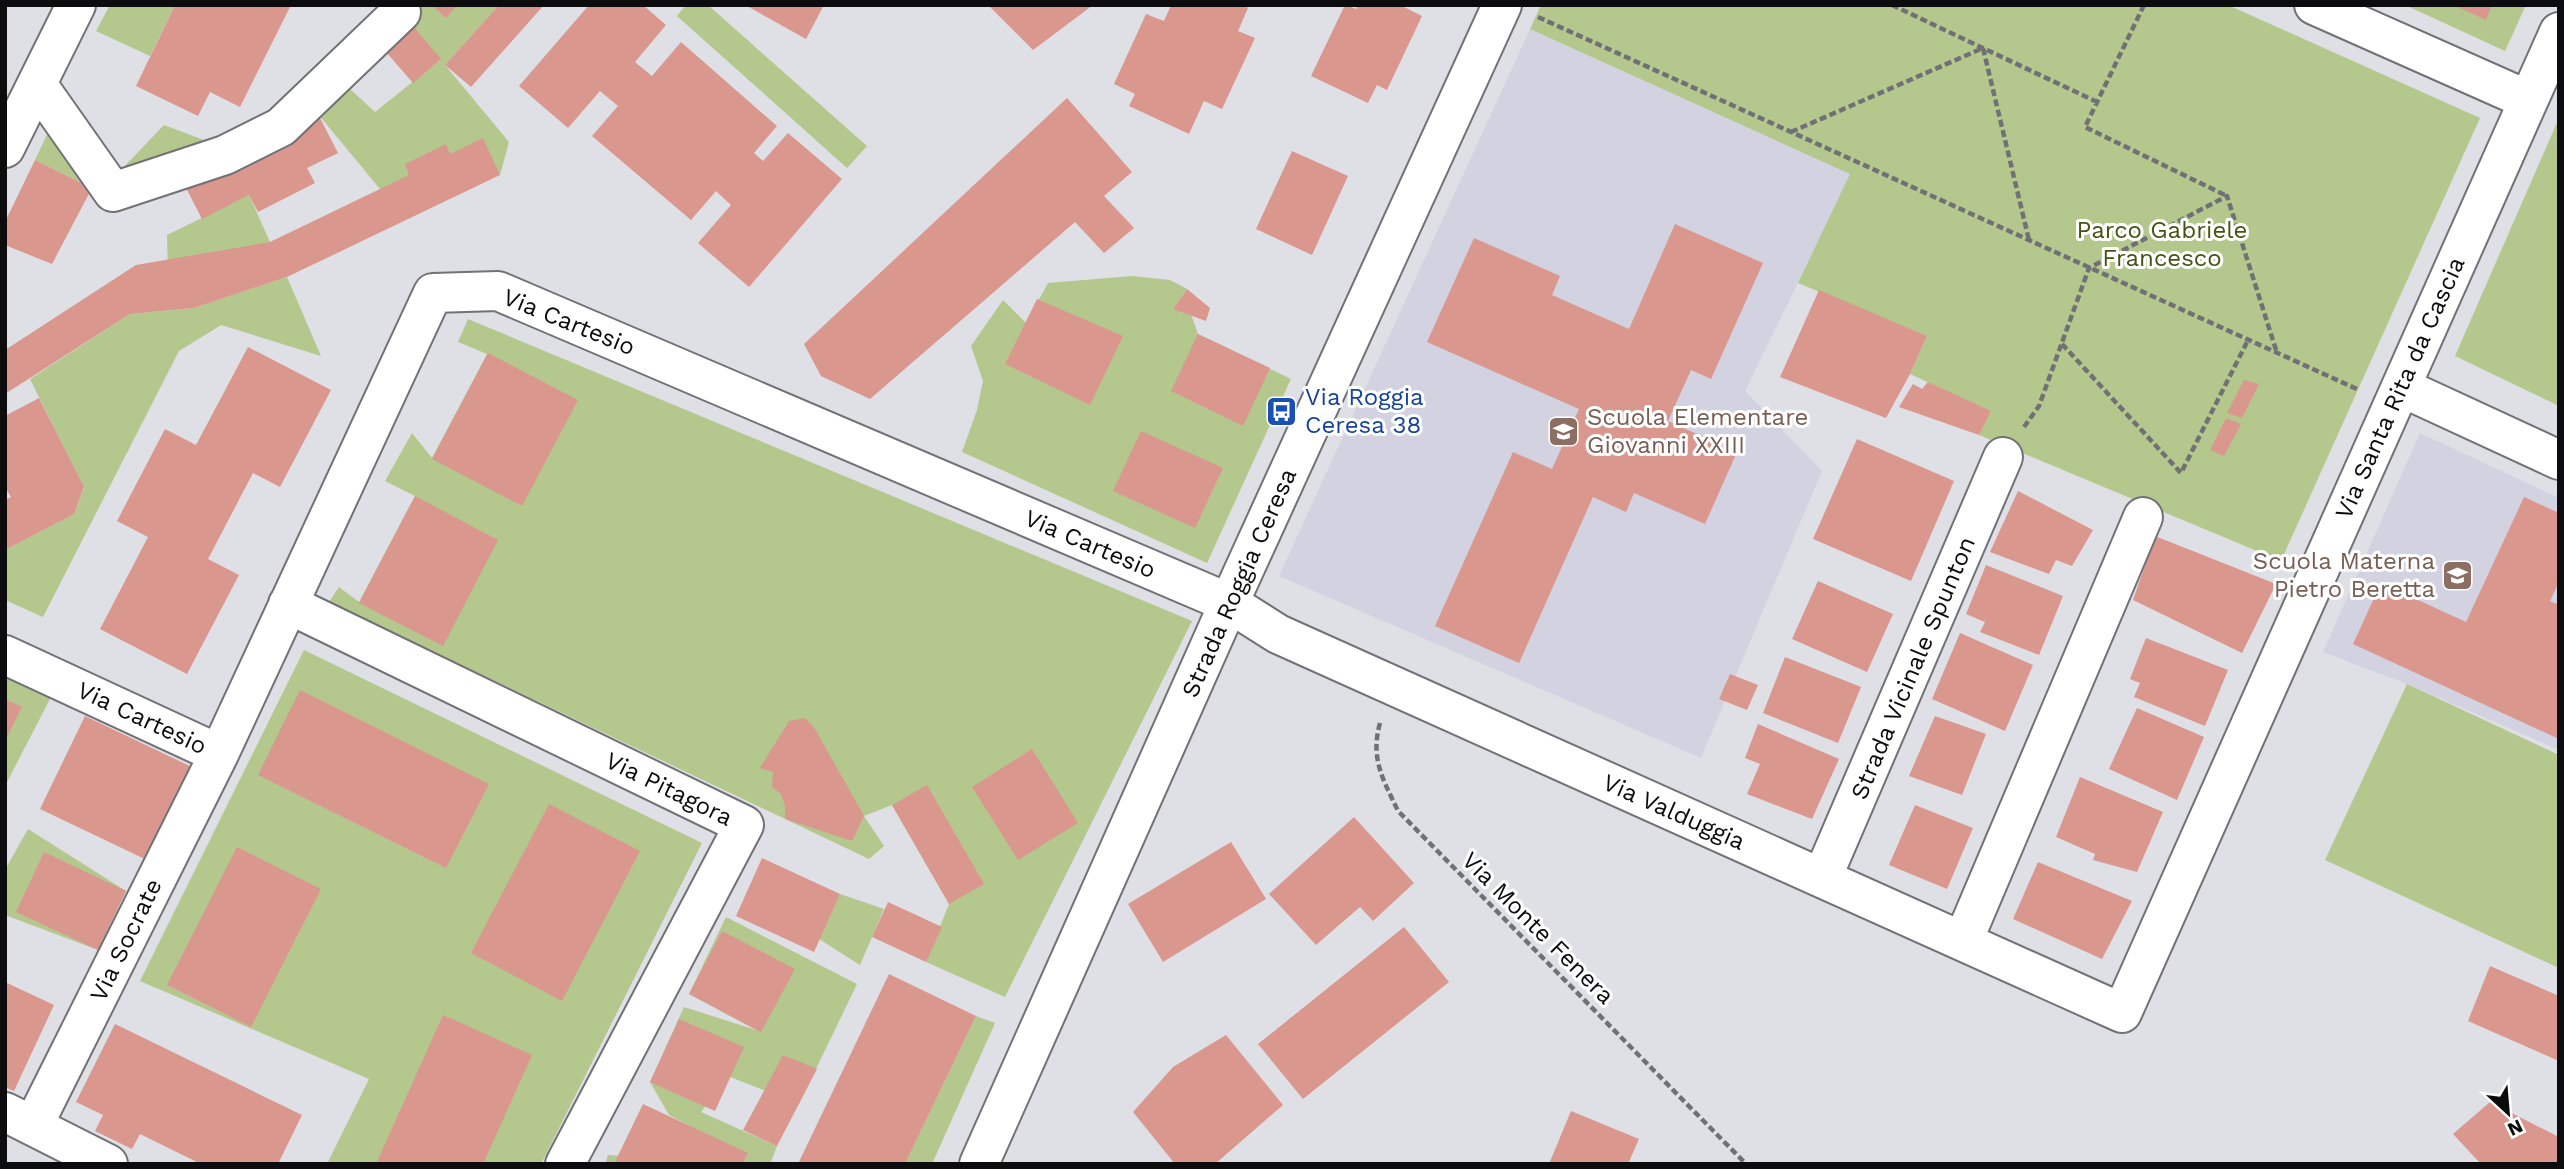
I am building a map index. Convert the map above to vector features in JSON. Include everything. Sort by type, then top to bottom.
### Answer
[{"type":"street","points":[[5,148],[76,5]]},
{"type":"street","points":[[2314,5],[2528,100]]},
{"type":"street","name":"Strada Roggia Ceresa","points":[[979,1164],[1229,603],[1516,9]]},
{"type":"street","points":[[37,84],[113,192],[225,155],[281,127],[401,12]]},
{"type":"street","name":"Via Santa Rita da Cascia","points":[[2122,1013],[2383,390],[2528,100],[2559,32]]},
{"type":"street","name":"Via Cartesio","points":[[5,655],[219,754],[433,293],[498,291],[1229,603]]},
{"type":"street","points":[[2383,390],[2559,460]]},
{"type":"street","name":"Strada Vicinale Spunton","points":[[1822,878],[2010,447]]},
{"type":"street","points":[[1963,942],[2143,517]]},
{"type":"street","name":"Via Valduggia","points":[[1229,603],[1279,634],[2122,1013]]},
{"type":"street","name":"Via Pitagora","points":[[288,604],[744,825],[565,1164]]},
{"type":"street","name":"Via Socrate","points":[[108,1164],[19,1119],[219,754]]},
{"type":"path","points":[[1892,5],[2097,102]]},
{"type":"path","points":[[2144,5],[2085,127],[2227,195],[2277,354]]},
{"type":"path","points":[[1516,9],[2277,354],[2383,390]]},
{"type":"path","points":[[1791,132],[1983,48]]},
{"type":"path","points":[[1983,48],[2029,240]]},
{"type":"path","points":[[2010,447],[2039,406],[2089,268],[2227,195]]},
{"type":"path","points":[[2062,344],[2180,473],[2248,340]]},
{"type":"path","name":"Via Monte Fenera","points":[[1391,685],[1375,742],[1379,772],[1398,811],[1746,1164]]},
{"type":"shaded area","name":"Scuola Elementare Giovanni XXIII","points":[[1530,29],[1851,174],[1745,391],[1822,471],[1701,758],[1279,576]]},
{"type":"shaded area","name":"Scuola Materna Pietro Beretta","points":[[2420,433],[2559,498],[2559,750],[2407,684],[2323,652]]},
{"type":"green space","points":[[110,5],[175,5],[150,56],[96,31]]},
{"type":"green space","points":[[394,5],[499,5],[445,65],[509,142],[500,175],[380,189],[318,114],[350,89],[375,112],[440,60]]},
{"type":"green space","points":[[686,5],[708,5],[867,146],[847,168],[677,16]]},
{"type":"green space","name":"Parco Gabriele Francesco","points":[[1541,5],[2228,5],[2480,118],[2281,561],[1979,435],[1990,411],[1910,374],[1927,336],[1798,283],[1850,174],[1530,29]]},
{"type":"green space","points":[[2405,5],[2526,5],[2505,51]]},
{"type":"green space","points":[[2559,118],[2559,406],[2455,356]]},
{"type":"green space","points":[[52,124],[92,188],[35,160]]},
{"type":"green space","points":[[164,125],[204,140],[121,170]]},
{"type":"green space","points":[[249,195],[270,242],[168,272],[167,235]]},
{"type":"green space","points":[[1132,276],[1170,280],[1187,289],[1173,309],[1191,314],[1198,334],[1291,379],[1207,563],[962,452],[977,410],[983,381],[971,346],[1003,300],[1026,323],[1048,283]]},
{"type":"green space","points":[[287,277],[321,356],[221,325],[179,351],[43,617],[5,600],[5,550],[74,514],[84,488],[30,379],[130,314],[194,308]]},
{"type":"green space","points":[[468,319],[1192,621],[1005,997],[926,962],[949,904],[892,805],[864,816],[884,846],[869,859],[329,602],[339,587],[359,602],[415,496],[385,481],[412,433],[432,458],[487,354],[458,342]]},
{"type":"green space","points":[[304,650],[702,843],[541,1164],[327,1164],[369,1079],[140,981]]},
{"type":"green space","points":[[5,677],[51,697],[5,786]]},
{"type":"green space","points":[[2407,684],[2559,755],[2559,968],[2325,860]]},
{"type":"green space","points":[[28,829],[126,891],[98,950],[5,915],[5,870]]},
{"type":"green space","points":[[840,894],[884,909],[860,965],[819,939]]},
{"type":"green space","points":[[726,917],[857,984],[799,1104],[730,1077],[701,1112],[777,1146],[770,1164],[605,1164],[608,1155],[665,1159],[690,1126],[669,1115],[650,1082],[684,1007],[756,1030],[689,994]]},
{"type":"green space","points":[[976,1016],[995,1023],[932,1164],[905,1164]]},
{"type":"building","points":[[175,5],[291,5],[240,107],[210,92],[198,116],[136,86]]},
{"type":"building","points":[[432,5],[457,5],[446,18]]},
{"type":"building","points":[[499,5],[544,5],[471,87],[445,65]]},
{"type":"building","points":[[589,5],[643,5],[666,25],[635,62],[652,76],[681,42],[777,126],[754,153],[763,161],[788,133],[842,179],[749,287],[698,243],[731,205],[716,191],[691,220],[592,136],[618,106],[600,91],[568,128],[519,86]]},
{"type":"building","points":[[745,5],[824,5],[806,39]]},
{"type":"building","points":[[988,5],[1093,5],[1033,50]]},
{"type":"building","points":[[1171,5],[1242,5],[1248,8],[1238,31],[1255,38],[1222,109],[1204,101],[1189,134],[1129,106],[1135,94],[1114,84],[1146,14],[1164,21]]},
{"type":"building","points":[[1345,5],[1356,9],[1358,5],[1400,5],[1422,16],[1387,90],[1377,85],[1368,103],[1311,76]]},
{"type":"building","points":[[2453,5],[2492,5],[2486,20]]},
{"type":"building","points":[[401,12],[441,59],[413,83],[373,37]]},
{"type":"building","points":[[1067,98],[1132,172],[1104,196],[1134,228],[1104,253],[1075,222],[870,399],[821,376],[804,344]]},
{"type":"building","points":[[318,114],[338,153],[307,168],[315,183],[258,212],[249,195],[202,219],[184,184]]},
{"type":"building","points":[[483,138],[500,175],[287,277],[194,308],[130,314],[5,394],[5,350],[136,265],[270,242],[409,175],[405,164],[446,144],[450,154]]},
{"type":"building","points":[[1292,151],[1348,176],[1312,255],[1256,229]]},
{"type":"building","points":[[35,160],[92,188],[52,264],[5,245],[5,222]]},
{"type":"building","points":[[1675,224],[1763,263],[1711,379],[1691,370],[1668,421],[1737,452],[1705,524],[1634,493],[1626,512],[1593,497],[1519,663],[1435,626],[1513,452],[1552,469],[1579,409],[1427,342],[1474,238],[1560,276],[1552,295],[1629,329]]},
{"type":"building","points":[[1187,289],[1210,308],[1206,321],[1173,309]]},
{"type":"building","points":[[1819,290],[1927,336],[1886,418],[1780,377]]},
{"type":"building","points":[[1037,299],[1123,336],[1090,405],[1005,364]]},
{"type":"building","points":[[1198,334],[1270,368],[1243,426],[1171,391]]},
{"type":"building","points":[[248,347],[331,390],[280,487],[253,473],[208,559],[239,575],[187,674],[100,629],[148,537],[117,521],[165,429],[196,445]]},
{"type":"building","points":[[488,353],[578,400],[522,506],[432,459]]},
{"type":"building","points":[[2244,380],[2259,384],[2242,418],[2227,413]]},
{"type":"building","points":[[1928,382],[1991,411],[1979,435],[1899,407],[1913,384],[1922,389]]},
{"type":"building","points":[[39,398],[84,487],[74,514],[5,550],[5,500],[11,497],[5,487],[5,416]]},
{"type":"building","points":[[2226,418],[2241,424],[2224,456],[2210,450]]},
{"type":"building","points":[[1141,431],[1223,468],[1195,528],[1113,491]]},
{"type":"building","points":[[1857,439],[1954,481],[1911,581],[1813,539]]},
{"type":"building","points":[[2018,491],[2093,530],[2072,566],[2056,560],[2049,574],[1990,552]]},
{"type":"building","points":[[415,496],[498,540],[443,646],[359,603]]},
{"type":"building","points":[[2524,497],[2559,513],[2559,582],[2550,601],[2559,605],[2559,739],[2353,644],[2381,583],[2466,622]]},
{"type":"building","points":[[2155,536],[2276,584],[2242,653],[2133,600]]},
{"type":"building","points":[[1986,565],[2063,596],[2039,655],[1980,632],[1985,622],[1966,614]]},
{"type":"building","points":[[1818,581],[1893,614],[1867,672],[1792,639]]},
{"type":"building","points":[[1960,633],[2033,665],[2005,731],[1932,699]]},
{"type":"building","points":[[2146,638],[2228,670],[2205,726],[2134,697],[2140,683],[2130,679]]},
{"type":"building","points":[[1785,657],[1861,687],[1838,743],[1763,713]]},
{"type":"building","points":[[1730,674],[1758,685],[1747,710],[1719,699]]},
{"type":"building","points":[[300,690],[489,784],[446,868],[258,775]]},
{"type":"building","points":[[5,699],[22,707],[5,741]]},
{"type":"building","points":[[2137,708],[2204,737],[2177,800],[2109,769]]},
{"type":"building","points":[[85,716],[196,769],[151,862],[40,809]]},
{"type":"building","points":[[1935,716],[1986,734],[1962,795],[1909,776]]},
{"type":"building","points":[[805,718],[815,729],[864,816],[852,841],[785,819],[781,794],[772,787],[773,772],[760,768],[789,721]]},
{"type":"building","points":[[1758,724],[1839,759],[1812,819],[1747,794],[1760,764],[1745,758]]},
{"type":"building","points":[[1032,749],[1078,823],[1018,860],[972,787]]},
{"type":"building","points":[[2080,777],[2163,812],[2137,872],[2093,860],[2095,854],[2056,837]]},
{"type":"building","points":[[927,785],[984,884],[949,904],[892,805]]},
{"type":"building","points":[[549,804],[640,851],[562,1001],[471,953]]},
{"type":"building","points":[[1915,805],[1973,828],[1947,889],[1889,865]]},
{"type":"building","points":[[1354,817],[1414,883],[1373,921],[1360,907],[1316,945],[1269,894]]},
{"type":"building","points":[[1231,842],[1266,899],[1163,962],[1128,904]]},
{"type":"building","points":[[237,847],[321,889],[251,1027],[167,985]]},
{"type":"building","points":[[44,852],[126,891],[98,950],[16,912]]},
{"type":"building","points":[[762,858],[840,894],[814,952],[736,916]]},
{"type":"building","points":[[2038,862],[2132,901],[2102,959],[2013,919]]},
{"type":"building","points":[[888,902],[942,927],[926,962],[872,937]]},
{"type":"building","points":[[1404,927],[1449,982],[1303,1099],[1258,1044]]},
{"type":"building","points":[[722,931],[795,969],[761,1032],[689,994]]},
{"type":"building","points":[[2490,966],[2559,996],[2559,1061],[2468,1021]]},
{"type":"building","points":[[889,974],[976,1016],[905,1164],[798,1164]]},
{"type":"building","points":[[5,982],[54,1005],[14,1091],[5,1087]]},
{"type":"building","points":[[443,1015],[532,1055],[483,1164],[376,1164]]},
{"type":"building","points":[[679,1019],[744,1047],[715,1111],[650,1082]]},
{"type":"building","points":[[115,1024],[302,1115],[278,1164],[201,1164],[140,1134],[132,1149],[95,1131],[103,1115],[76,1102]]},
{"type":"building","points":[[1226,1035],[1283,1105],[1215,1164],[1175,1164],[1133,1112],[1173,1067]]},
{"type":"building","points":[[783,1055],[817,1069],[777,1146],[743,1130]]},
{"type":"building","points":[[2490,1102],[2559,1137],[2559,1164],[2481,1164],[2453,1134]]},
{"type":"building","points":[[643,1104],[748,1153],[742,1164],[614,1164]]},
{"type":"building","points":[[1571,1111],[1639,1139],[1628,1164],[1549,1164]]},
{"type":"place","name":"Via Roggia Ceresa 38","points":[[1282,411]]},
{"type":"place","name":"Scuola Elementare Giovanni XXIII","points":[[1564,431]]},
{"type":"place","name":"Scuola Materna Pietro Beretta","points":[[2458,575]]}]
